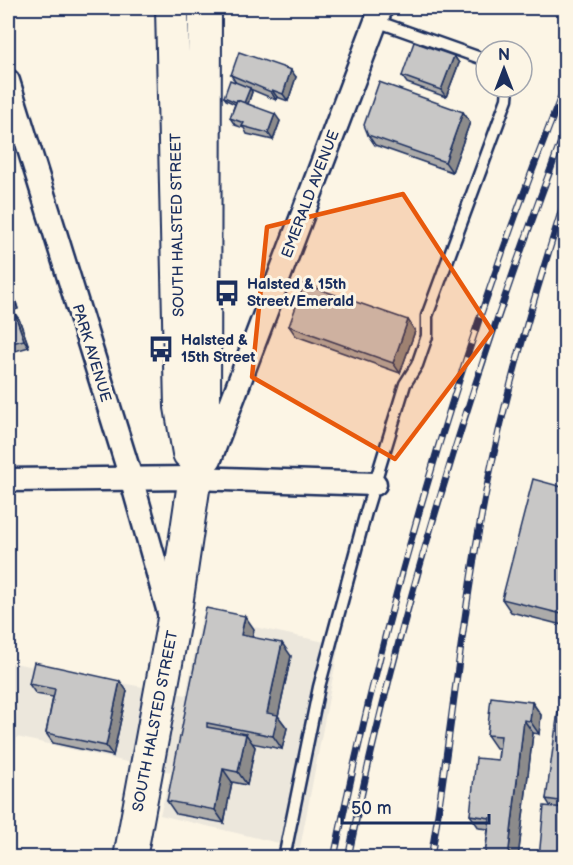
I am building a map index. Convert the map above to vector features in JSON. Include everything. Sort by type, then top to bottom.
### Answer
[{"type":"street","name":"SOUTH HALSTED STREET","points":[[172,8],[181,407],[193,478]]},
{"type":"street","name":"SOUTH HALSTED STREET","points":[[130,858],[173,625],[204,415],[212,96],[205,8]]},
{"type":"street","name":"EMERALD AVENUE","points":[[193,478],[210,459],[379,14]]},
{"type":"street","name":"PARK AVENUE","points":[[8,81],[131,478],[173,625]]},
{"type":"street","points":[[8,480],[193,478],[375,484]]},
{"type":"lane","points":[[379,14],[474,55]]},
{"type":"lane","points":[[284,858],[319,687],[375,484],[405,384],[417,365],[427,336],[427,316],[507,99]]},
{"type":"highlighted area","points":[[403,194],[492,331],[395,459],[252,377],[267,227]]},
{"type":"shaded area","points":[[202,616],[339,645],[300,848],[160,815],[171,772],[17,737],[8,806],[8,662],[186,695]]},
{"type":"building","points":[[414,42],[454,56],[441,90],[402,76]]},
{"type":"building","points":[[239,52],[291,70],[283,94],[272,90],[271,92],[231,75]]},
{"type":"building","points":[[230,80],[250,88],[244,103],[224,97]]},
{"type":"building","points":[[379,82],[463,112],[445,162],[368,135],[364,125]]},
{"type":"building","points":[[237,100],[275,114],[268,133],[242,126],[244,123],[230,118]]},
{"type":"building","points":[[8,284],[13,301],[8,303]]},
{"type":"building","points":[[304,284],[408,320],[393,363],[289,326]]},
{"type":"building","points":[[14,312],[24,340],[8,344],[8,313]]},
{"type":"building","points":[[533,479],[566,488],[566,615],[502,599]]},
{"type":"building","points":[[206,608],[245,616],[241,635],[282,643],[267,713],[278,715],[273,736],[207,723],[207,727],[246,734],[238,772],[223,769],[215,810],[167,801]]},
{"type":"building","points":[[34,662],[120,681],[106,746],[46,733],[55,689],[29,684]]},
{"type":"building","points":[[491,697],[532,702],[530,721],[524,720],[508,858],[485,855],[490,818],[470,815],[476,758],[498,760],[501,736],[487,735]]},
{"type":"building","points":[[558,711],[566,712],[566,802],[546,799]]},
{"type":"building","points":[[544,806],[566,808],[565,858],[539,858]]},
{"type":"railway","points":[[334,858],[379,661],[433,465],[495,273],[566,84]]},
{"type":"railway","points":[[348,858],[391,672],[442,488],[501,307],[566,128]]},
{"type":"railway","points":[[431,858],[466,608],[493,458],[517,359],[566,196]]},
{"type":"place","name":"Halsted & 15th Street/Emerald","points":[[227,293]]},
{"type":"place","name":"Halsted & 15th Street","points":[[161,349]]}]
